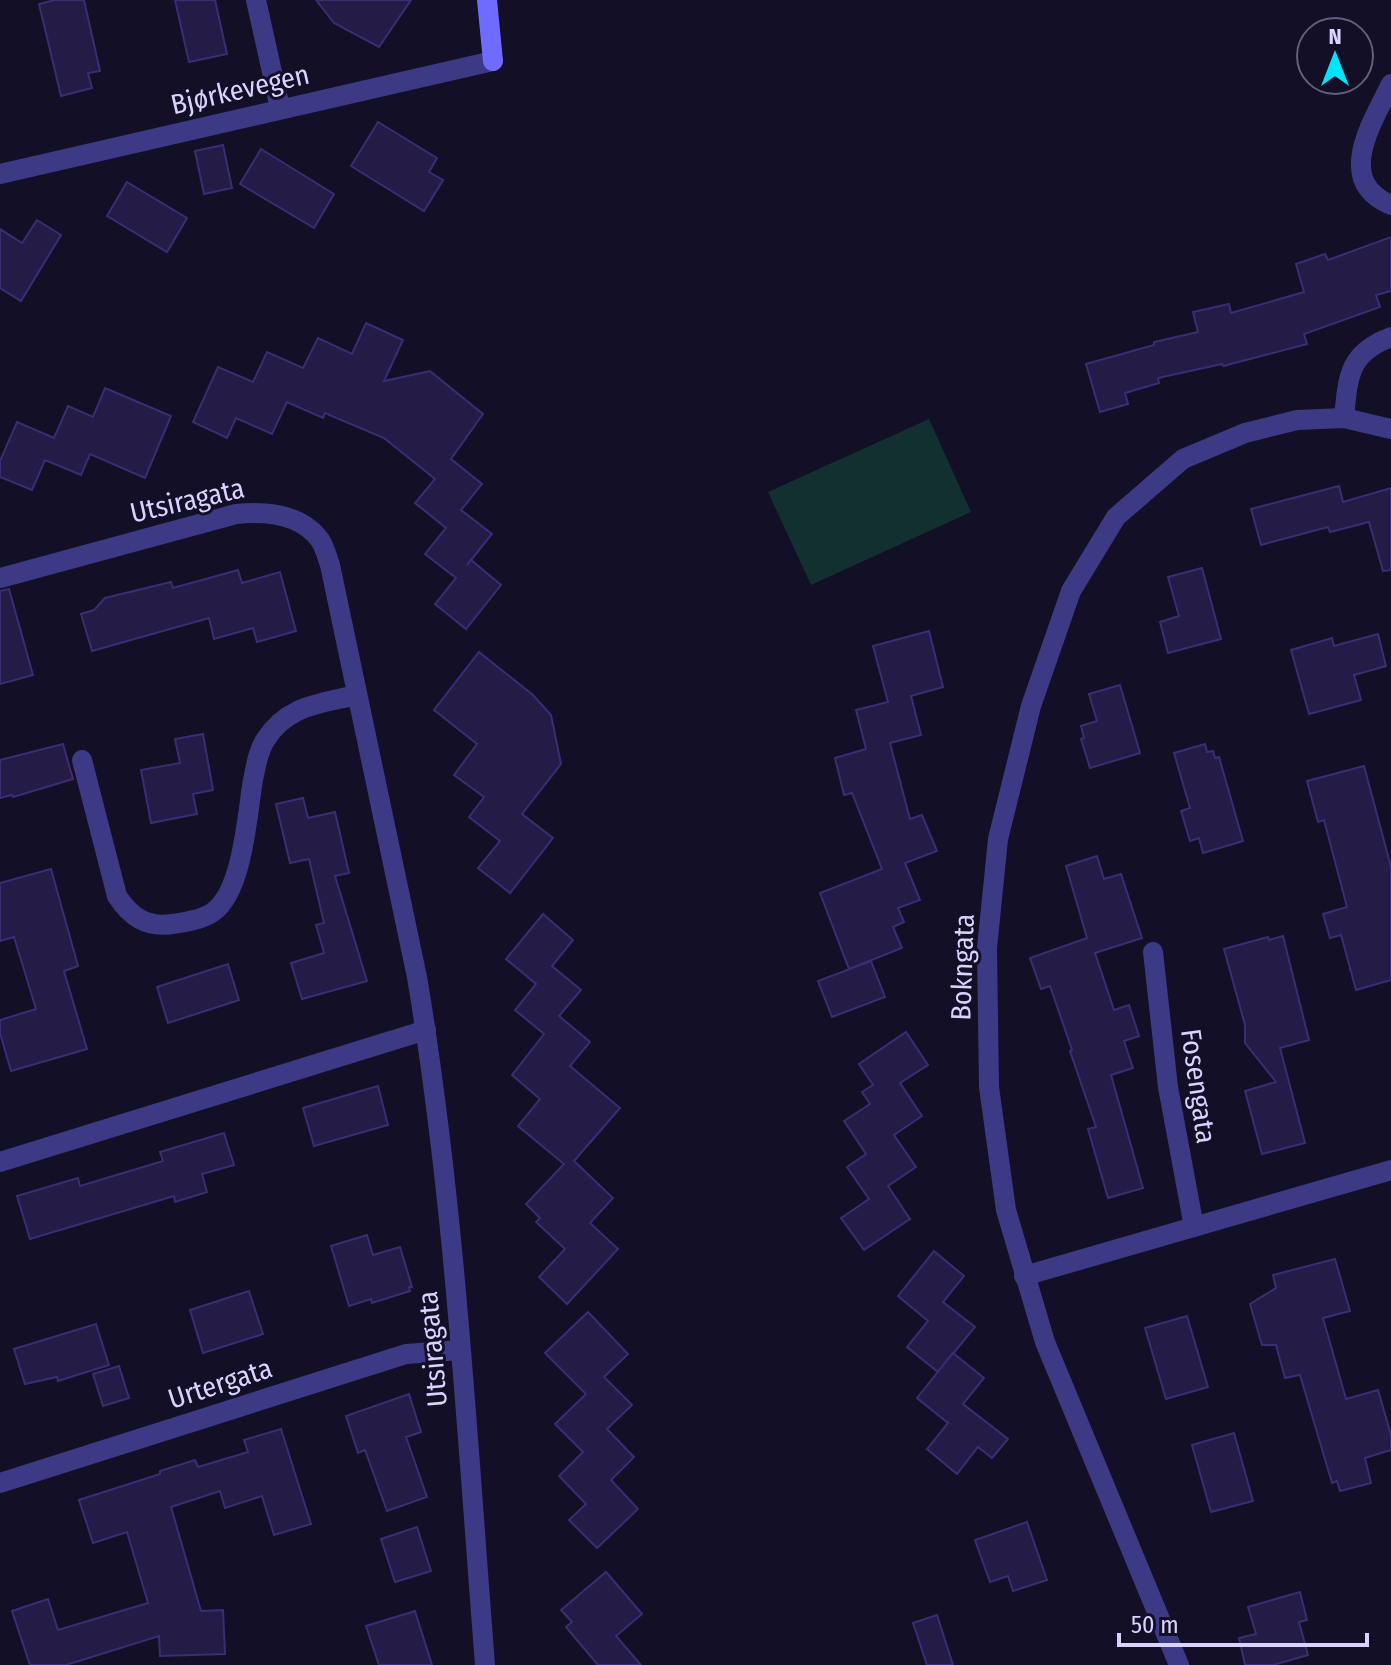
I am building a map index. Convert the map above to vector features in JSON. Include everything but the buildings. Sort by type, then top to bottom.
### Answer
[{"type":"street","points":[[256,0],[280,108]]},
{"type":"street","name":"Bjørkevegen","points":[[1,171],[493,61],[487,0]]},
{"type":"street","points":[[1391,84],[1370,128],[1360,161],[1367,190],[1376,199],[1391,205]]},
{"type":"street","points":[[1344,418],[1347,385],[1360,353],[1374,343],[1391,337]]},
{"type":"street","name":"Bokngata","points":[[1179,1665],[1045,1342],[1006,1210],[989,1087],[987,948],[998,839],[1031,706],[1071,591],[1116,517],[1183,459],[1245,433],[1297,420],[1344,418],[1391,429]]},
{"type":"street","name":"Utsiragata","points":[[0,578],[236,514],[262,511],[287,517],[321,541],[426,1030],[460,1350],[485,1665]]},
{"type":"street","points":[[82,760],[117,896],[127,910],[144,923],[164,925],[189,922],[212,913],[227,898],[235,879],[256,764],[264,741],[278,723],[295,710],[356,695]]},
{"type":"street","name":"Fosengata","points":[[1153,952],[1168,1087],[1194,1227]]},
{"type":"street","points":[[0,1162],[426,1030]]},
{"type":"street","points":[[1024,1276],[1391,1170]]},
{"type":"street","name":"Urtergata","points":[[0,1483],[406,1354],[460,1350]]},
{"type":"green space","points":[[929,419],[971,512],[811,585],[768,492]]}]
